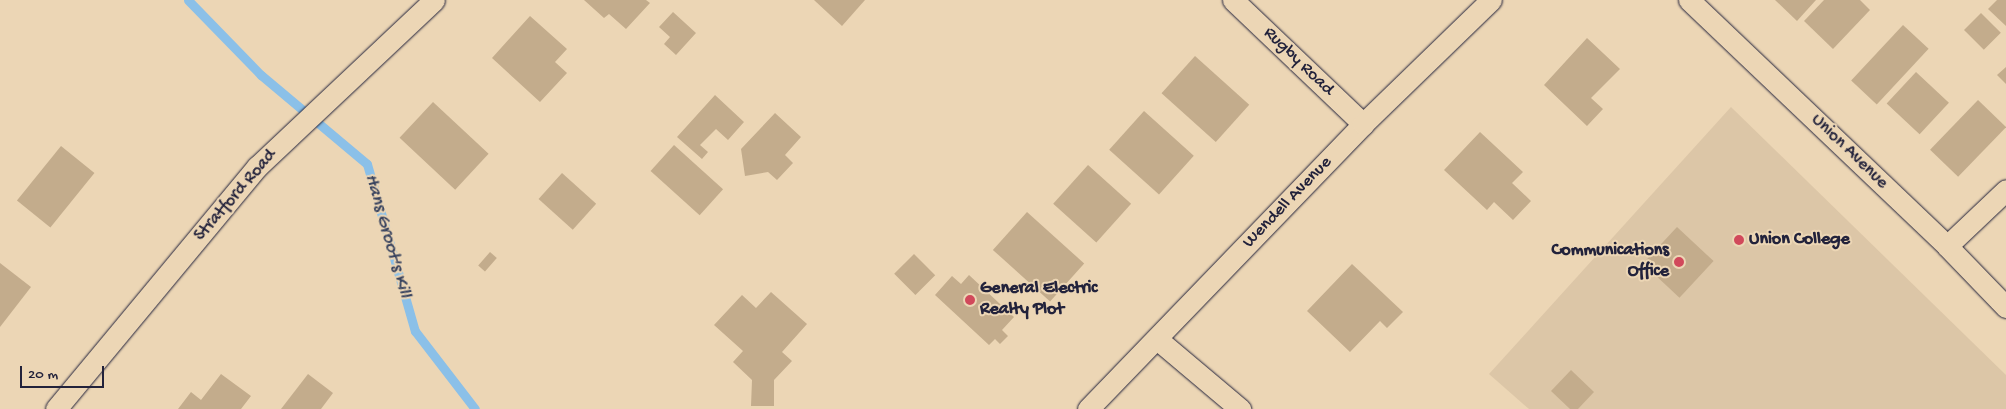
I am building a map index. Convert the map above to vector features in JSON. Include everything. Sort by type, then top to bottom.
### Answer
[{"type":"street","name":"Stratford Road","points":[[56,409],[257,167],[434,0]]},
{"type":"street","name":"Rugby Road","points":[[1233,0],[1363,124]]},
{"type":"street","name":"Wendell Avenue","points":[[1088,409],[1363,124],[1491,0]]},
{"type":"street","name":"Union Avenue","points":[[1689,0],[1947,246],[2006,307]]},
{"type":"street","points":[[1947,246],[2006,190]]},
{"type":"street","points":[[1157,339],[1240,409]]},
{"type":"shaded area","name":"Union College","points":[[1731,107],[2006,375],[2006,409],[1529,409],[1489,374]]},
{"type":"building","points":[[584,0],[646,0],[650,3],[626,29],[609,14],[604,18]]},
{"type":"building","points":[[814,0],[865,0],[842,26]]},
{"type":"building","points":[[1775,0],[1816,0],[1797,21]]},
{"type":"building","points":[[1824,0],[1860,0],[1870,10],[1833,49],[1804,21]]},
{"type":"building","points":[[1997,0],[2006,0],[2006,26],[1988,9]]},
{"type":"building","points":[[673,12],[696,33],[676,55],[664,44],[670,37],[659,27]]},
{"type":"building","points":[[1981,13],[2001,33],[1984,50],[1964,30]]},
{"type":"building","points":[[530,16],[567,49],[555,62],[567,73],[540,102],[492,58]]},
{"type":"building","points":[[1903,25],[1929,49],[1877,104],[1851,81]]},
{"type":"building","points":[[1587,38],[1620,69],[1591,98],[1603,109],[1587,126],[1544,85]]},
{"type":"building","points":[[1195,56],[1249,105],[1216,142],[1162,93]]},
{"type":"building","points":[[2006,67],[2006,84],[1997,75]]},
{"type":"building","points":[[1916,72],[1949,103],[1920,134],[1887,103]]},
{"type":"building","points":[[715,95],[744,122],[728,140],[716,129],[700,145],[708,152],[702,159],[677,137]]},
{"type":"building","points":[[1978,100],[2006,127],[1958,177],[1930,150]]},
{"type":"building","points":[[433,102],[489,154],[455,190],[400,138]]},
{"type":"building","points":[[1144,111],[1194,156],[1159,194],[1109,150]]},
{"type":"building","points":[[775,113],[801,137],[785,155],[793,163],[777,180],[768,172],[745,176],[741,149]]},
{"type":"building","points":[[1480,132],[1523,172],[1512,183],[1531,201],[1513,220],[1494,202],[1487,210],[1444,170]]},
{"type":"building","points":[[674,145],[723,189],[700,215],[651,171]]},
{"type":"building","points":[[61,146],[94,173],[50,227],[17,200]]},
{"type":"building","points":[[1088,165],[1131,204],[1096,242],[1053,204]]},
{"type":"building","points":[[562,173],[596,204],[573,230],[539,199]]},
{"type":"building","points":[[1027,212],[1084,264],[1050,301],[993,250]]},
{"type":"building","name":"Communications Office","points":[[1677,227],[1714,261],[1679,298],[1643,264]]},
{"type":"building","points":[[490,252],[497,258],[485,271],[478,266]]},
{"type":"building","points":[[914,254],[935,275],[915,295],[894,274]]},
{"type":"building","points":[[0,263],[31,287],[0,327]]},
{"type":"building","points":[[1352,264],[1403,312],[1387,328],[1380,321],[1350,352],[1307,311]]},
{"type":"building","points":[[969,275],[1014,317],[1002,330],[1008,336],[1000,344],[995,339],[989,345],[935,295],[952,276],[961,284]]},
{"type":"building","points":[[771,292],[807,324],[782,352],[792,361],[774,380],[774,406],[751,406],[752,380],[733,362],[743,351],[714,325],[742,295],[756,308]]},
{"type":"building","points":[[1571,370],[1594,392],[1578,409],[1570,409],[1551,391]]},
{"type":"building","points":[[221,374],[251,396],[241,409],[178,409],[191,392],[201,400]]},
{"type":"building","points":[[308,374],[333,393],[321,409],[281,409]]},
{"type":"waterway","name":"Hans Groot's Kill","points":[[188,0],[261,75],[367,164],[415,331],[475,409]]},
{"type":"place","name":"Union College","points":[[1739,240]]},
{"type":"place","name":"Communications Office","points":[[1679,262]]},
{"type":"place","name":"General Electric Realty Plot","points":[[970,300]]}]
